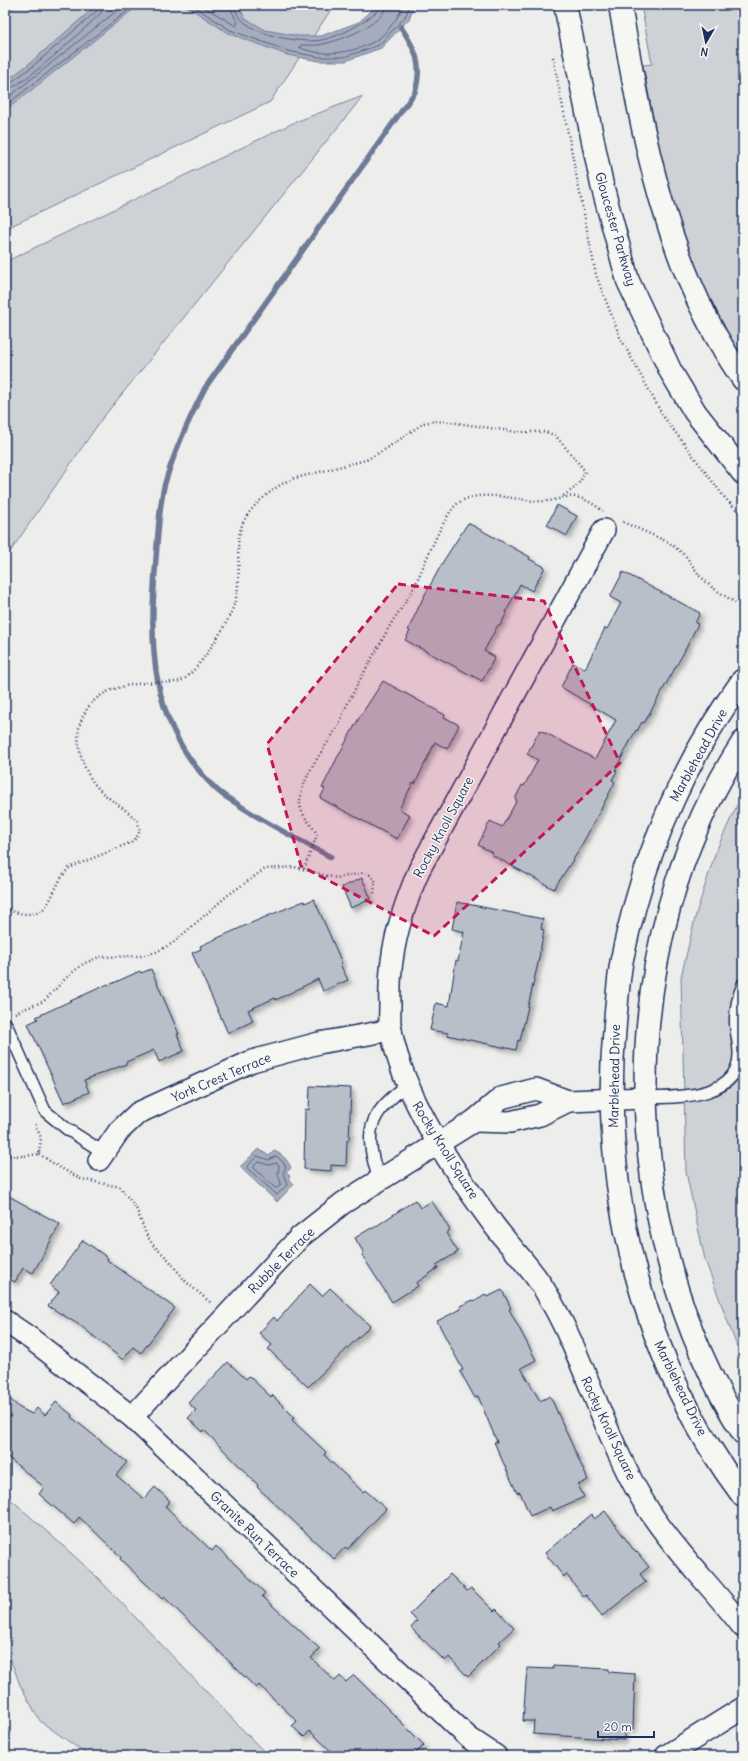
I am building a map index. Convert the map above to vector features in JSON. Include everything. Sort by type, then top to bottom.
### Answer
[{"type":"street","name":"Gloucester Parkway","points":[[565,5],[575,61],[602,185],[628,281],[671,372],[695,412],[743,473]]},
{"type":"street","points":[[620,5],[629,57],[654,174],[668,222],[706,319],[743,379]]},
{"type":"street","name":"Rocky Knoll Square","points":[[610,521],[419,870],[407,898],[398,926],[391,960],[389,987],[391,1030],[406,1085],[438,1143],[493,1224],[543,1287],[559,1316],[629,1474],[651,1513],[743,1627]]},
{"type":"street","name":"Marblehead Drive","points":[[743,680],[707,734],[682,778],[661,826],[644,873],[622,961],[612,1052],[610,1100],[614,1150],[625,1228],[645,1304],[659,1344],[688,1407],[728,1476],[743,1496]]},
{"type":"street","points":[[743,742],[713,793],[693,839],[665,925],[656,967],[651,1008],[646,1054],[645,1098],[652,1181],[667,1257],[692,1330],[721,1392],[743,1433]]},
{"type":"street","name":"York Crest Terrace","points":[[101,1156],[119,1131],[138,1113],[252,1061],[319,1043],[391,1030]]},
{"type":"street","name":"Rubble Terrace","points":[[132,1417],[300,1237],[343,1203],[474,1121],[501,1098],[536,1089],[568,1101],[645,1098]]},
{"type":"street","name":"Granite Run Terrace","points":[[5,1322],[30,1338],[132,1417],[469,1738],[496,1756]]},
{"type":"street","points":[[666,1756],[743,1708]]},
{"type":"lane","points":[[645,1098],[688,1096],[707,1092],[718,1087],[728,1079],[738,1062],[739,1054],[736,1009],[743,984]]},
{"type":"lane","points":[[6,1024],[45,1111],[101,1156]]},
{"type":"lane","points":[[379,1180],[370,1146],[372,1123],[389,1099],[406,1085]]},
{"type":"path","points":[[5,909],[23,914],[38,912],[47,907],[63,874],[69,868],[132,842],[138,836],[140,828],[137,821],[93,784],[80,754],[78,741],[81,721],[87,707],[96,698],[108,690],[140,684],[175,682],[188,676],[212,646],[231,614],[238,586],[239,536],[242,524],[250,510],[280,484],[292,479],[366,460],[384,450],[424,423],[450,422],[517,432],[545,432],[555,434],[585,471],[583,478],[574,489],[562,497]]},
{"type":"path","points":[[304,869],[317,835],[304,816],[300,802],[304,784],[336,729],[345,709],[393,619],[414,586],[447,519],[456,505],[465,500],[481,496],[500,496],[548,501],[562,497],[575,497],[585,500],[610,521],[668,542],[685,555],[700,576],[713,588],[743,608]]},
{"type":"path","points":[[6,1024],[16,1013],[44,1001],[68,976],[83,964],[99,957],[141,956],[156,952],[173,943],[228,895],[265,869],[280,867],[304,869],[336,878],[363,873],[370,875],[375,881],[374,896]]},
{"type":"path","points":[[32,1116],[41,1138],[38,1154]]},
{"type":"path","points":[[5,1155],[38,1154],[81,1179],[120,1187],[136,1208],[146,1234],[153,1245],[169,1260],[186,1282],[214,1306]]},
{"type":"highlighted area","points":[[398,584],[544,601],[620,763],[434,936],[301,866],[267,744]]},
{"type":"shaded area","points":[[18,5],[334,5],[270,102],[5,229],[5,13]]},
{"type":"shaded area","points":[[641,5],[743,5],[743,359],[710,300],[692,260],[676,218],[659,147],[643,65],[652,64]]},
{"type":"shaded area","points":[[363,96],[101,420],[5,559],[5,262],[293,123]]},
{"type":"shaded area","points":[[743,792],[743,1363],[705,1260],[686,1172],[681,977],[696,914],[716,851]]},
{"type":"shaded area","points":[[5,1494],[92,1572],[268,1756],[89,1756],[40,1721],[20,1685],[10,1658],[5,1652]]},
{"type":"water","points":[[97,5],[144,5],[131,11],[5,111],[5,82],[30,63]]},
{"type":"water","points":[[185,5],[238,5],[245,18],[265,30],[298,36],[321,36],[359,22],[378,5],[414,5],[409,19],[381,48],[345,61],[319,61],[287,55],[228,33]]},
{"type":"water","points":[[258,1149],[269,1156],[274,1151],[280,1154],[290,1165],[291,1168],[286,1173],[290,1176],[288,1179],[294,1184],[277,1202],[240,1167]]},
{"type":"building","points":[[557,505],[577,516],[567,536],[547,525]]},
{"type":"building","points":[[468,523],[530,557],[529,559],[545,567],[532,591],[520,584],[500,626],[498,625],[484,651],[495,657],[482,681],[405,640],[422,600],[444,560]]},
{"type":"building","points":[[623,572],[700,613],[695,623],[698,624],[644,723],[642,722],[637,731],[636,730],[615,770],[617,771],[612,780],[615,782],[578,852],[554,889],[492,855],[493,853],[478,845],[490,821],[502,827],[517,800],[515,799],[522,785],[524,786],[538,760],[527,754],[540,730],[595,759],[616,720],[561,687],[573,663],[585,669],[605,628],[607,629],[621,603],[610,597]]},
{"type":"building","points":[[383,681],[445,715],[444,717],[459,725],[447,749],[435,742],[415,784],[413,783],[399,809],[410,815],[397,839],[320,798],[325,789],[322,788],[337,758],[359,718]]},
{"type":"building","points":[[362,878],[371,899],[351,908],[342,887]]},
{"type":"building","points":[[314,899],[348,980],[323,991],[318,979],[276,1000],[275,998],[248,1010],[253,1021],[228,1033],[192,953],[201,949],[200,946],[251,923],[304,901],[305,903]]},
{"type":"building","points":[[457,902],[543,919],[541,929],[544,930],[538,963],[520,1041],[518,1040],[516,1050],[430,1030],[436,1003],[449,1006],[456,960],[458,961],[464,932],[452,929]]},
{"type":"building","points":[[151,969],[179,1034],[177,1034],[184,1051],[159,1062],[154,1050],[126,1062],[126,1064],[84,1080],[89,1092],[64,1103],[28,1024],[38,1019],[36,1017],[108,984],[109,985],[140,971],[141,973]]},
{"type":"building","points":[[310,1086],[351,1088],[349,1140],[347,1140],[346,1166],[331,1165],[331,1171],[304,1169],[305,1109],[309,1110]]},
{"type":"building","points":[[5,1194],[60,1224],[33,1273],[23,1268],[15,1282],[5,1277]]},
{"type":"building","points":[[415,1200],[420,1208],[432,1201],[450,1230],[446,1233],[458,1252],[436,1265],[438,1268],[416,1283],[418,1286],[392,1302],[362,1255],[364,1253],[355,1238],[371,1228],[372,1229]]},
{"type":"building","points":[[83,1240],[108,1258],[107,1260],[175,1308],[141,1353],[133,1347],[123,1360],[81,1326],[48,1306],[59,1292],[50,1285]]},
{"type":"building","points":[[310,1284],[322,1296],[330,1288],[370,1326],[308,1387],[268,1349],[272,1345],[259,1333],[274,1317],[277,1321]]},
{"type":"building","points":[[502,1290],[511,1308],[509,1309],[536,1360],[521,1368],[540,1401],[550,1396],[588,1480],[578,1485],[584,1497],[552,1511],[550,1507],[530,1516],[520,1492],[517,1493],[494,1442],[497,1442],[478,1396],[475,1398],[460,1371],[463,1370],[437,1321],[461,1309],[460,1306],[473,1300],[474,1301],[485,1294],[487,1297]]},
{"type":"building","points":[[228,1362],[246,1379],[249,1376],[271,1397],[272,1395],[294,1417],[292,1420],[326,1452],[324,1455],[363,1492],[365,1490],[386,1509],[348,1549],[345,1547],[334,1559],[257,1487],[258,1485],[204,1430],[203,1432],[188,1418],[196,1410],[188,1403]]},
{"type":"building","points":[[5,1395],[20,1408],[32,1414],[37,1408],[45,1415],[56,1402],[72,1415],[71,1417],[127,1462],[116,1475],[144,1499],[155,1487],[170,1501],[165,1506],[212,1551],[216,1546],[265,1593],[262,1596],[320,1649],[311,1658],[335,1681],[340,1676],[346,1682],[354,1675],[424,1745],[413,1756],[336,1756],[310,1731],[304,1737],[292,1726],[297,1721],[259,1685],[256,1688],[164,1597],[162,1599],[120,1559],[121,1557],[91,1528],[79,1517],[74,1524],[39,1494],[44,1487],[5,1455]]},
{"type":"building","points":[[605,1511],[636,1553],[637,1552],[649,1567],[640,1574],[646,1582],[602,1616],[586,1595],[584,1597],[566,1574],[564,1577],[545,1553],[592,1514],[594,1519]]},
{"type":"building","points":[[450,1574],[467,1591],[471,1588],[494,1611],[496,1609],[514,1628],[499,1642],[501,1644],[468,1677],[449,1657],[445,1661],[411,1628],[417,1621],[410,1614]]},
{"type":"building","points":[[553,1666],[609,1669],[609,1672],[635,1674],[633,1729],[624,1728],[624,1740],[533,1734],[534,1721],[523,1721],[527,1668],[553,1669]]},
{"type":"waterway","points":[[331,857],[271,825],[221,793],[194,764],[177,738],[165,710],[158,682],[154,652],[154,590],[158,530],[163,491],[169,470],[193,411],[205,388],[415,92],[418,74],[417,58],[411,43],[401,27]]}]
